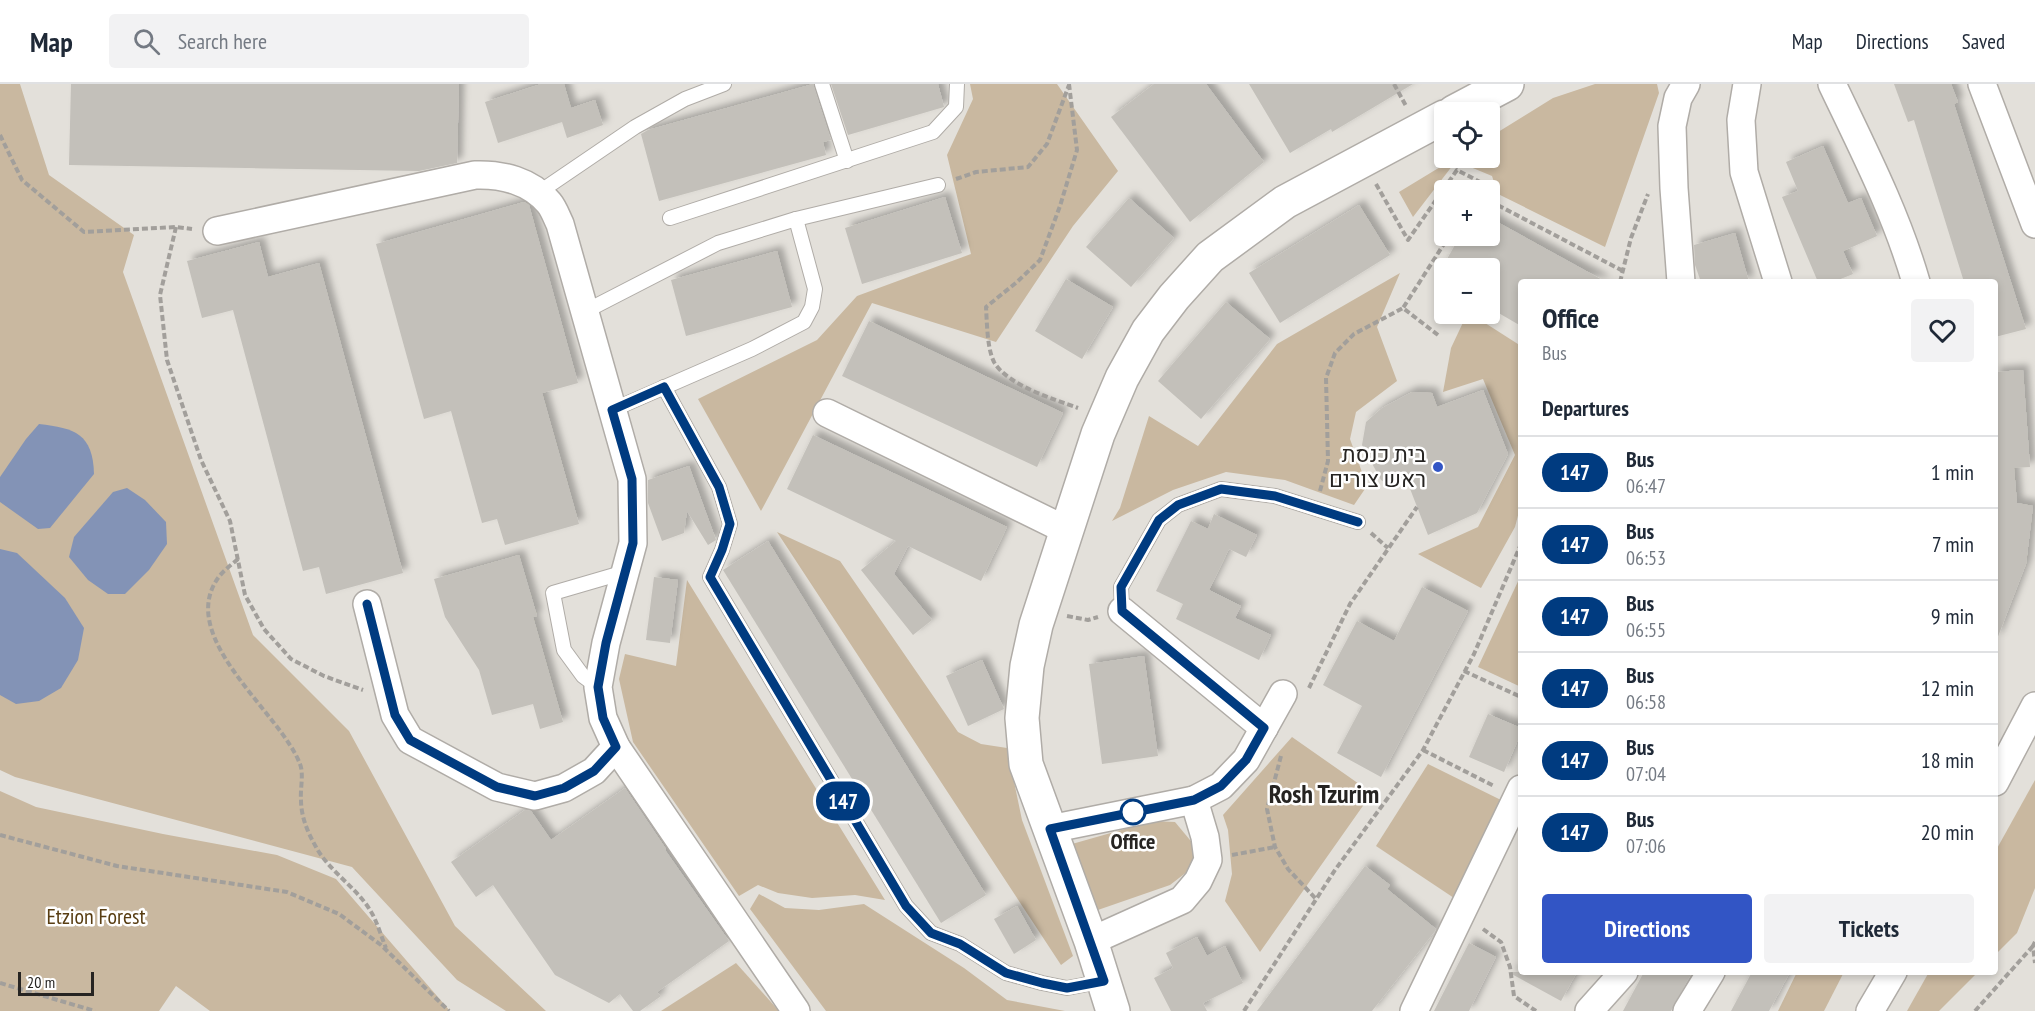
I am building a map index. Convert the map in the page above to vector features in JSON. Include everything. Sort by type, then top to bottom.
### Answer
[{"type":"street","points":[[1473,102],[1507,84]]},
{"type":"street","points":[[1680,279],[1672,126],[1678,98],[1686,84]]},
{"type":"street","points":[[1747,84],[1741,120],[1744,172],[1777,279]]},
{"type":"street","points":[[1832,84],[1907,250],[1915,279]]},
{"type":"street","points":[[1982,84],[2035,224]]},
{"type":"street","points":[[1109,996],[1026,764],[1022,718],[1027,666],[1041,612],[1066,530],[1105,418],[1122,378],[1148,331],[1174,297],[1210,257],[1285,202],[1434,122]]},
{"type":"street","points":[[217,231],[475,175],[495,175],[512,179],[530,187],[549,203],[560,224],[632,479],[633,543],[606,643],[598,687],[603,718],[616,747],[796,1011]]},
{"type":"street","points":[[827,413],[1066,530]]},
{"type":"street","points":[[367,604],[395,715],[410,740],[497,787],[535,796],[564,788],[594,771],[616,747]]},
{"type":"street","points":[[1122,611],[1264,728]]},
{"type":"street","points":[[1050,829],[1194,800],[1221,786],[1246,760],[1283,694]]},
{"type":"street","points":[[1998,776],[2035,706]]},
{"type":"street","points":[[1414,1011],[1518,796]]},
{"type":"street","points":[[1091,941],[1182,900],[1198,882],[1208,860],[1205,837],[1194,800]]},
{"type":"street","points":[[1589,1011],[1621,975]]},
{"type":"street","points":[[1688,1011],[1709,975]]},
{"type":"street","points":[[1870,1011],[1891,975]]},
{"type":"lane","points":[[538,193],[635,127],[685,99],[724,84]]},
{"type":"lane","points":[[822,84],[847,161]]},
{"type":"lane","points":[[670,218],[933,132],[956,107],[957,84]]},
{"type":"lane","points":[[584,312],[718,243],[796,219],[938,185]]},
{"type":"lane","points":[[612,410],[752,350],[804,322],[812,307],[815,289],[796,219]]},
{"type":"lane","points":[[664,387],[719,487],[730,524],[710,577],[906,906],[931,933],[960,944],[1006,973],[1042,983],[1109,996]]},
{"type":"lane","points":[[1122,611],[1121,587],[1159,520],[1178,505],[1221,489],[1275,496],[1358,522]]},
{"type":"lane","points":[[598,687],[583,676],[564,651],[553,593],[625,572]]},
{"type":"path","points":[[938,185],[975,172],[1028,167],[1047,144],[1069,84]]},
{"type":"path","points":[[1069,84],[1077,150],[1060,206],[1040,260],[986,307],[987,332],[994,362],[1013,381],[1035,392],[1105,418]]},
{"type":"path","points":[[0,135],[22,180],[84,232],[176,227],[217,231]]},
{"type":"path","points":[[1363,161],[1408,240],[1434,202]]},
{"type":"path","points":[[1449,180],[1456,170],[1476,180]]},
{"type":"path","points":[[1621,279],[1631,238],[1648,193]]},
{"type":"path","points":[[1500,206],[1623,271]]},
{"type":"path","points":[[176,227],[160,295],[167,360],[201,460],[230,521],[245,595],[264,629],[291,659],[356,689],[390,696]]},
{"type":"path","points":[[1316,509],[1328,461],[1326,378],[1335,353],[1354,334],[1403,308],[1443,246]]},
{"type":"path","points":[[1403,308],[1438,335]]},
{"type":"path","points":[[1283,694],[1300,705],[1350,604],[1417,507]]},
{"type":"path","points":[[1244,1011],[1335,870],[1423,750],[1464,671],[1518,551]]},
{"type":"path","points":[[238,559],[218,577],[211,591],[207,610],[211,628],[227,663],[285,738],[301,765],[301,802],[305,823],[317,849],[370,910],[387,951]]},
{"type":"path","points":[[1041,612],[1089,620],[1122,611]]},
{"type":"path","points":[[1464,671],[1518,696]]},
{"type":"path","points":[[1285,746],[1277,766],[1267,809],[1275,847],[1288,869],[1316,899]]},
{"type":"path","points":[[1423,750],[1518,794]]},
{"type":"path","points":[[0,835],[117,867],[287,892],[339,914],[387,951],[449,1011]]},
{"type":"path","points":[[1208,860],[1275,847]]},
{"type":"path","points":[[1461,913],[1501,942],[1510,967],[1514,996],[1536,1011]]},
{"type":"path","points":[[2034,944],[2035,963]]},
{"type":"path","points":[[1976,1011],[2034,944]]},
{"type":"path","points":[[0,983],[95,1011]]},
{"type":"green space","points":[[0,84],[20,84],[49,175],[134,235],[123,272],[253,635],[349,731],[455,926],[546,1011],[506,1011],[457,980],[352,867],[15,777],[0,770]]},
{"type":"green space","points":[[970,84],[1057,84],[1118,171],[1073,226],[996,342],[872,303],[761,511],[698,399],[817,340],[857,296],[971,254],[947,155],[973,99]]},
{"type":"green space","points":[[1595,84],[1657,84],[1659,93],[1605,247],[1500,195],[1500,180],[1493,180],[1492,176],[1473,168],[1500,168],[1500,131],[1553,98]]},
{"type":"green space","points":[[1439,168],[1451,168],[1441,180],[1434,180],[1434,190],[1413,217],[1399,192]]},
{"type":"green space","points":[[1400,273],[1377,327],[1397,381],[1356,412],[1350,439],[1367,486],[1354,505],[1285,480],[1226,472],[1173,490],[1112,521],[1120,508],[1149,416],[1198,446],[1277,344]]},
{"type":"green space","points":[[1462,324],[1487,324],[1518,344],[1518,516],[1515,527],[1481,588],[1418,554],[1478,527],[1515,455],[1483,379],[1443,392],[1451,348]]},
{"type":"green space","points":[[777,532],[840,561],[958,732],[981,744],[1007,748],[1022,820],[1073,956],[1061,965]]},
{"type":"green space","points":[[687,580],[885,900],[855,895],[812,898],[778,893],[758,885],[739,896],[633,742],[619,679],[625,654],[676,666]]},
{"type":"green space","points":[[1518,581],[1518,686],[1478,667]]},
{"type":"green space","points":[[1292,737],[1372,793],[1260,952],[1225,901],[1232,874],[1228,830],[1223,815]]},
{"type":"green space","points":[[1428,764],[1503,801],[1457,900],[1376,846]]},
{"type":"green space","points":[[2035,780],[2035,888],[2017,933],[1998,952],[1998,847]]},
{"type":"green space","name":"Etzion Forest","points":[[0,791],[36,807],[277,855],[336,879],[450,1011],[210,1011],[176,986],[159,1011],[0,1011]]},
{"type":"green space","points":[[1153,821],[1175,822],[1195,846],[1192,868],[1170,885],[1095,911],[1072,844]]},
{"type":"green space","points":[[759,894],[785,908],[819,910],[864,904],[964,968],[1007,1000],[1065,1011],[826,1011],[750,909]]},
{"type":"green space","points":[[736,963],[779,1011],[661,1011]]},
{"type":"green space","points":[[1796,975],[1842,975],[1824,1011],[1778,1011]]},
{"type":"green space","points":[[1927,975],[1975,975],[1939,1011],[1907,1011]]},
{"type":"water","points":[[39,424],[63,428],[80,436],[90,450],[94,474],[50,528],[38,529],[0,502],[0,477]]},
{"type":"water","points":[[127,488],[145,500],[166,522],[167,544],[149,570],[125,594],[108,594],[88,580],[69,557],[74,537],[113,492]]},
{"type":"water","points":[[0,549],[17,553],[65,598],[84,628],[78,660],[61,688],[39,701],[16,704],[0,695]]},
{"type":"building","points":[[71,84],[459,84],[457,163],[419,171],[69,165]]},
{"type":"building","points":[[541,84],[564,84],[571,108],[595,100],[603,125],[567,138],[562,122],[498,143],[485,102]]},
{"type":"building","points":[[813,84],[831,140],[823,142],[826,155],[659,201],[641,134],[648,130]]},
{"type":"building","points":[[831,84],[938,84],[944,107],[848,135]]},
{"type":"building","points":[[1154,84],[1206,84],[1264,162],[1190,222],[1111,117]]},
{"type":"building","points":[[1249,84],[1413,84],[1332,132],[1331,129],[1290,153]]},
{"type":"building","points":[[1894,84],[1951,84],[1958,102],[1954,104],[2026,329],[1998,336],[1998,279],[1963,279],[1914,120],[1908,122]]},
{"type":"building","points":[[1823,146],[1848,203],[1861,198],[1877,236],[1843,251],[1853,274],[1840,279],[1817,279],[1782,197],[1798,191],[1786,162]]},
{"type":"building","points":[[945,197],[962,253],[862,284],[845,228]]},
{"type":"building","points":[[1129,198],[1174,238],[1131,287],[1086,247]]},
{"type":"building","points":[[524,202],[529,205],[578,383],[542,393],[579,524],[505,545],[497,519],[482,523],[451,411],[424,419],[376,244]]},
{"type":"building","points":[[1359,205],[1390,255],[1280,323],[1249,273]]},
{"type":"building","points":[[1500,224],[1601,279],[1518,279],[1518,324],[1500,314],[1500,258],[1448,258],[1454,246],[1500,246]]},
{"type":"building","points":[[1735,233],[1748,279],[1700,279],[1695,265],[1694,245]]},
{"type":"building","points":[[259,242],[268,277],[319,263],[403,573],[326,594],[319,567],[303,571],[233,310],[202,318],[187,261]]},
{"type":"building","points":[[777,251],[792,307],[686,336],[671,280]]},
{"type":"building","points":[[1066,279],[1113,307],[1082,359],[1035,331]]},
{"type":"building","points":[[1226,302],[1270,339],[1201,419],[1158,381]]},
{"type":"building","points":[[869,321],[1063,413],[1037,467],[842,376]]},
{"type":"building","points":[[2023,370],[2030,467],[2014,468],[2017,503],[2033,506],[2026,564],[1998,636],[1998,372]]},
{"type":"building","name":"בית כנסת ראש צורים","points":[[1483,390],[1508,454],[1477,513],[1428,535],[1407,481],[1394,489],[1381,480],[1362,445],[1366,422],[1382,408],[1412,392],[1432,393],[1437,407]]},
{"type":"building","points":[[813,435],[1007,527],[981,581],[908,546],[894,574],[932,620],[913,635],[861,570],[896,541],[787,489]]},
{"type":"building","points":[[689,466],[716,540],[708,545],[687,511],[684,533],[662,541],[648,503],[648,480]]},
{"type":"building","points":[[1214,514],[1257,535],[1246,557],[1229,549],[1209,590],[1241,606],[1235,618],[1271,635],[1259,660],[1176,619],[1183,604],[1156,591],[1191,521],[1208,529]]},
{"type":"building","points":[[768,541],[986,895],[941,923],[723,570]]},
{"type":"building","points":[[519,555],[537,616],[533,617],[563,722],[540,729],[533,704],[492,715],[479,670],[445,617],[434,579]]},
{"type":"building","points":[[654,577],[678,580],[670,643],[646,640]]},
{"type":"building","points":[[1422,587],[1468,611],[1381,777],[1337,753],[1362,706],[1323,685],[1357,621],[1394,641]]},
{"type":"building","points":[[1144,656],[1158,756],[1102,764],[1089,664]]},
{"type":"building","points":[[982,660],[1004,709],[968,726],[946,676]]},
{"type":"building","points":[[1488,714],[1518,727],[1518,740],[1504,772],[1469,757]]},
{"type":"building","points":[[625,788],[729,941],[657,992],[661,996],[640,1011],[633,1011],[620,994],[609,1003],[555,975],[493,885],[476,897],[451,862],[525,810],[531,811],[551,840]]},
{"type":"building","points":[[1365,866],[1390,885],[1387,889],[1436,929],[1435,931],[1372,1011],[1257,1011]]},
{"type":"building","points":[[1017,906],[1036,940],[1014,954],[994,919]]},
{"type":"building","points":[[1197,937],[1207,956],[1225,946],[1243,983],[1203,1003],[1207,1011],[1171,1011],[1154,978],[1173,968],[1166,953]]},
{"type":"building","points":[[1469,943],[1496,957],[1469,1011],[1434,1011]]},
{"type":"building","points":[[1508,972],[1518,972],[1518,975],[1575,975],[1561,1001]]},
{"type":"building","points":[[1642,975],[1690,975],[1671,1011],[1623,1011]]},
{"type":"building","points":[[1750,975],[1788,975],[1769,1011],[1731,1011]]},
{"type":"bus line","name":"147","points":[[367,604],[395,715],[410,740],[497,787],[535,796],[564,788],[594,771],[616,747],[603,718],[598,687],[606,643],[633,543],[632,479],[612,410],[664,387],[719,487],[730,524],[710,577],[906,906],[931,933],[960,944],[1006,973],[1067,988],[1104,981],[1050,829],[1194,800],[1221,786],[1246,760],[1264,728],[1122,611],[1121,587],[1159,520],[1178,505],[1221,489],[1275,496],[1358,522]]},
{"type":"place","name":"בית כנסת ראש צורים","points":[[1438,467]]},
{"type":"place","name":"Office","points":[[1133,812]]},
{"type":"district","name":"Rosh Tzurim","points":[[1324,793]]}]
